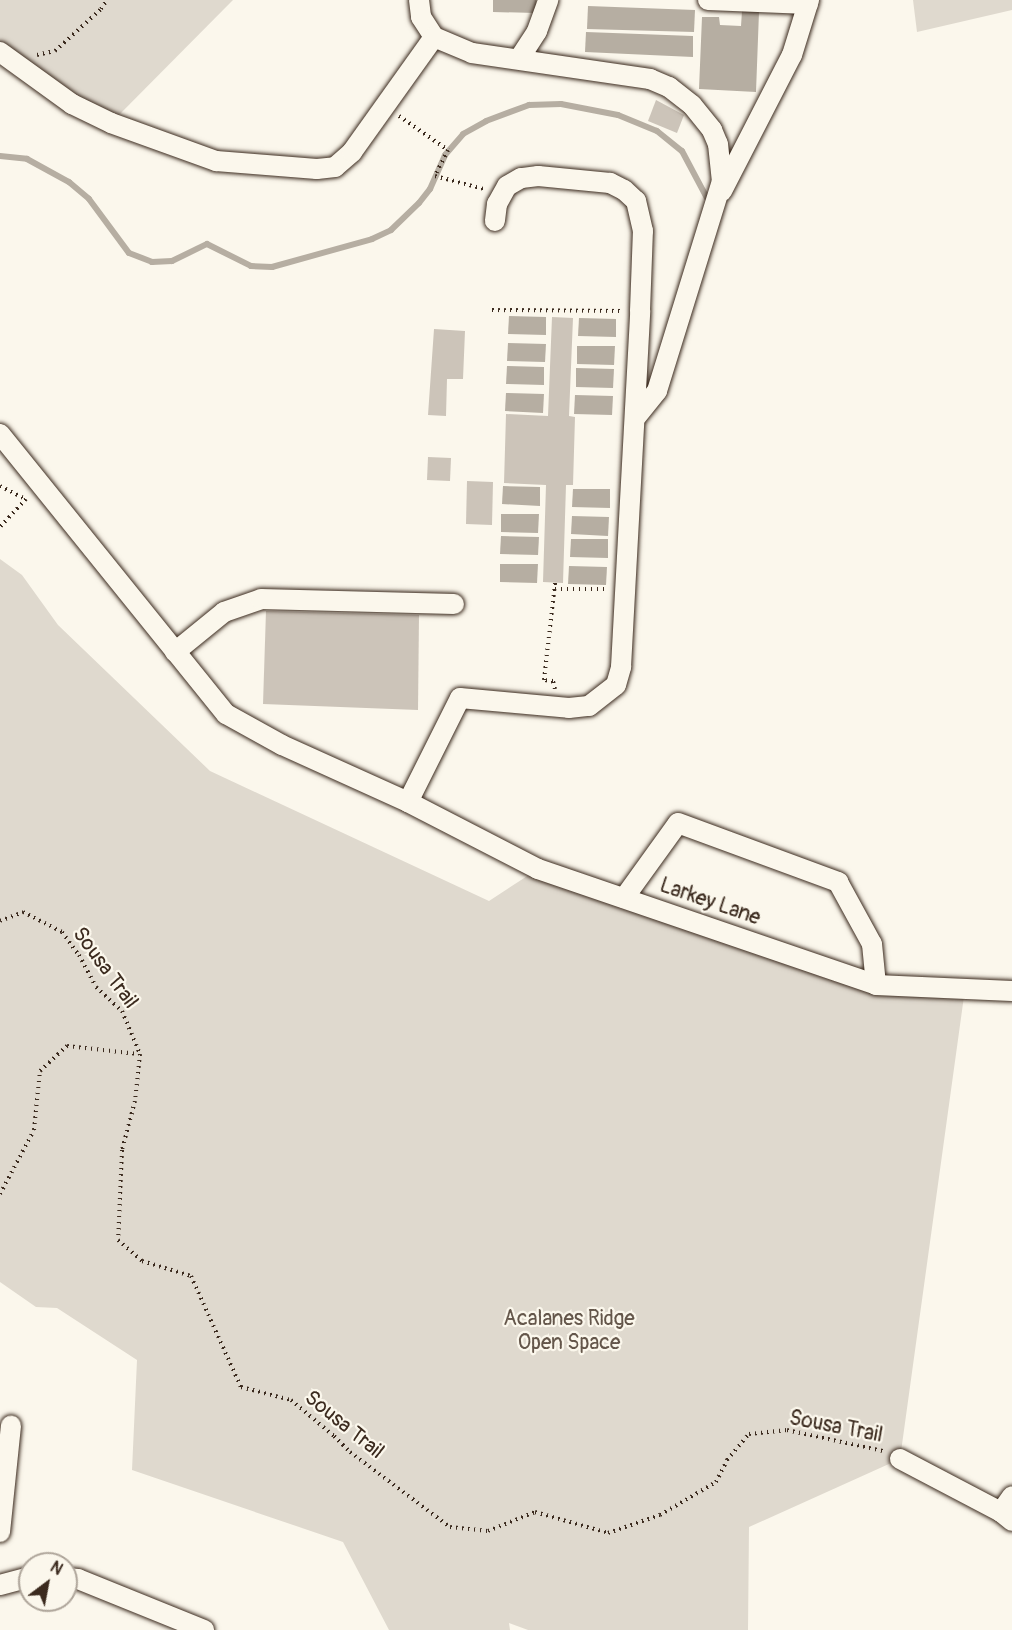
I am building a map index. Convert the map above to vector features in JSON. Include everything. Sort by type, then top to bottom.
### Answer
[{"type":"street","points":[[419,0],[421,17],[434,37],[472,53],[650,79],[669,87],[692,105],[712,130],[718,144],[722,181],[657,391],[636,416]]},
{"type":"street","points":[[519,59],[537,31],[548,0]]},
{"type":"street","points":[[708,0],[808,2],[792,54],[716,202]]},
{"type":"street","points":[[0,52],[72,104],[111,123],[216,161],[316,169],[335,167],[352,152],[434,37]]},
{"type":"street","points":[[408,802],[460,698],[558,707],[590,706],[616,685],[621,667],[636,416],[643,231],[636,201],[624,190],[610,183],[538,176],[521,178],[507,186],[497,204],[495,221]]},
{"type":"street","name":"Larkey Lane","points":[[0,434],[226,714],[282,745],[408,802],[538,869],[876,984],[1012,991]]},
{"type":"street","points":[[175,652],[224,612],[261,598],[453,604]]},
{"type":"street","points":[[624,898],[678,823],[838,882],[872,944],[876,984]]},
{"type":"street","points":[[0,1532],[12,1426]]},
{"type":"street","points":[[900,1459],[1006,1517],[1012,1496]]},
{"type":"street","points":[[78,1579],[204,1630]]},
{"type":"street","points":[[0,1585],[18,1580]]},
{"type":"path","points":[[29,57],[55,51],[107,0]]},
{"type":"path","points":[[384,105],[448,150],[435,176],[503,194]]},
{"type":"path","points":[[492,310],[640,311]]},
{"type":"path","points":[[0,486],[26,499],[0,527]]},
{"type":"path","points":[[555,583],[544,680],[553,681],[558,707]]},
{"type":"path","points":[[555,589],[626,590]]},
{"type":"path","name":"Sousa Trail","points":[[0,921],[22,912],[62,932],[79,955],[96,987],[122,1011],[140,1054],[135,1101],[122,1150],[118,1239],[142,1261],[191,1275],[241,1387],[291,1400],[350,1452],[450,1527],[488,1531],[535,1512],[608,1533],[660,1515],[716,1482],[727,1460],[749,1434],[786,1430],[893,1454],[900,1459]]},
{"type":"path","points":[[0,1194],[34,1130],[40,1071],[67,1046],[140,1054]]},
{"type":"green space","points":[[0,0],[233,0],[111,123],[0,52]]},
{"type":"green space","points":[[913,0],[1012,0],[1012,10],[917,32]]},
{"type":"green space","name":"Acalanes Ridge Open Space","points":[[0,559],[22,575],[58,625],[210,771],[489,901],[538,869],[876,985],[965,989],[900,1459],[749,1527],[748,1630],[528,1630],[509,1623],[510,1630],[389,1630],[343,1542],[132,1470],[137,1360],[57,1308],[36,1307],[0,1282]]},
{"type":"shaded area","points":[[493,0],[536,0],[536,13],[493,12]]},
{"type":"shaded area","points":[[588,6],[695,10],[694,32],[587,29]]},
{"type":"shaded area","points":[[742,11],[759,12],[756,92],[699,89],[702,17],[719,17],[720,25],[741,26]]},
{"type":"shaded area","points":[[586,32],[693,36],[693,57],[585,52]]},
{"type":"shaded area","points":[[509,316],[546,317],[546,335],[508,334]]},
{"type":"shaded area","points":[[579,318],[616,319],[616,337],[578,336]]},
{"type":"shaded area","points":[[508,343],[546,344],[545,362],[507,361]]},
{"type":"shaded area","points":[[577,346],[615,346],[614,365],[577,364]]},
{"type":"shaded area","points":[[507,366],[544,367],[544,385],[506,384]]},
{"type":"shaded area","points":[[576,368],[614,369],[613,388],[576,387]]},
{"type":"shaded area","points":[[506,393],[544,394],[543,413],[505,411]]},
{"type":"shaded area","points":[[575,395],[613,396],[612,415],[574,414]]},
{"type":"shaded area","points":[[503,486],[540,487],[540,506],[502,504]]},
{"type":"shaded area","points":[[573,489],[610,489],[610,508],[572,507]]},
{"type":"shaded area","points":[[501,514],[539,514],[538,533],[501,532]]},
{"type":"shaded area","points":[[572,516],[609,517],[608,536],[571,534]]},
{"type":"shaded area","points":[[501,536],[539,537],[538,555],[500,554]]},
{"type":"shaded area","points":[[571,539],[608,539],[608,558],[570,557]]},
{"type":"shaded area","points":[[500,564],[538,564],[537,583],[500,582]]},
{"type":"shaded area","points":[[569,566],[607,567],[606,585],[568,584]]},
{"type":"building","points":[[656,100],[684,115],[677,133],[648,121]]},
{"type":"building","points":[[552,317],[573,318],[569,416],[575,417],[573,485],[566,485],[563,583],[543,582],[546,485],[504,483],[506,414],[548,416]]},
{"type":"building","points":[[434,329],[465,331],[463,379],[447,379],[446,416],[428,415]]},
{"type":"building","points":[[428,457],[451,458],[450,481],[427,480]]},
{"type":"building","points":[[467,481],[493,482],[492,525],[466,524]]},
{"type":"building","points":[[266,611],[419,615],[418,710],[263,704]]},
{"type":"waterway","points":[[0,156],[27,159],[69,182],[89,199],[129,253],[152,262],[172,261],[207,244],[251,266],[272,267],[372,239],[391,230],[419,203],[430,189],[445,155],[463,134],[486,121],[529,105],[561,104],[618,115],[657,131],[682,151],[707,198]]}]
